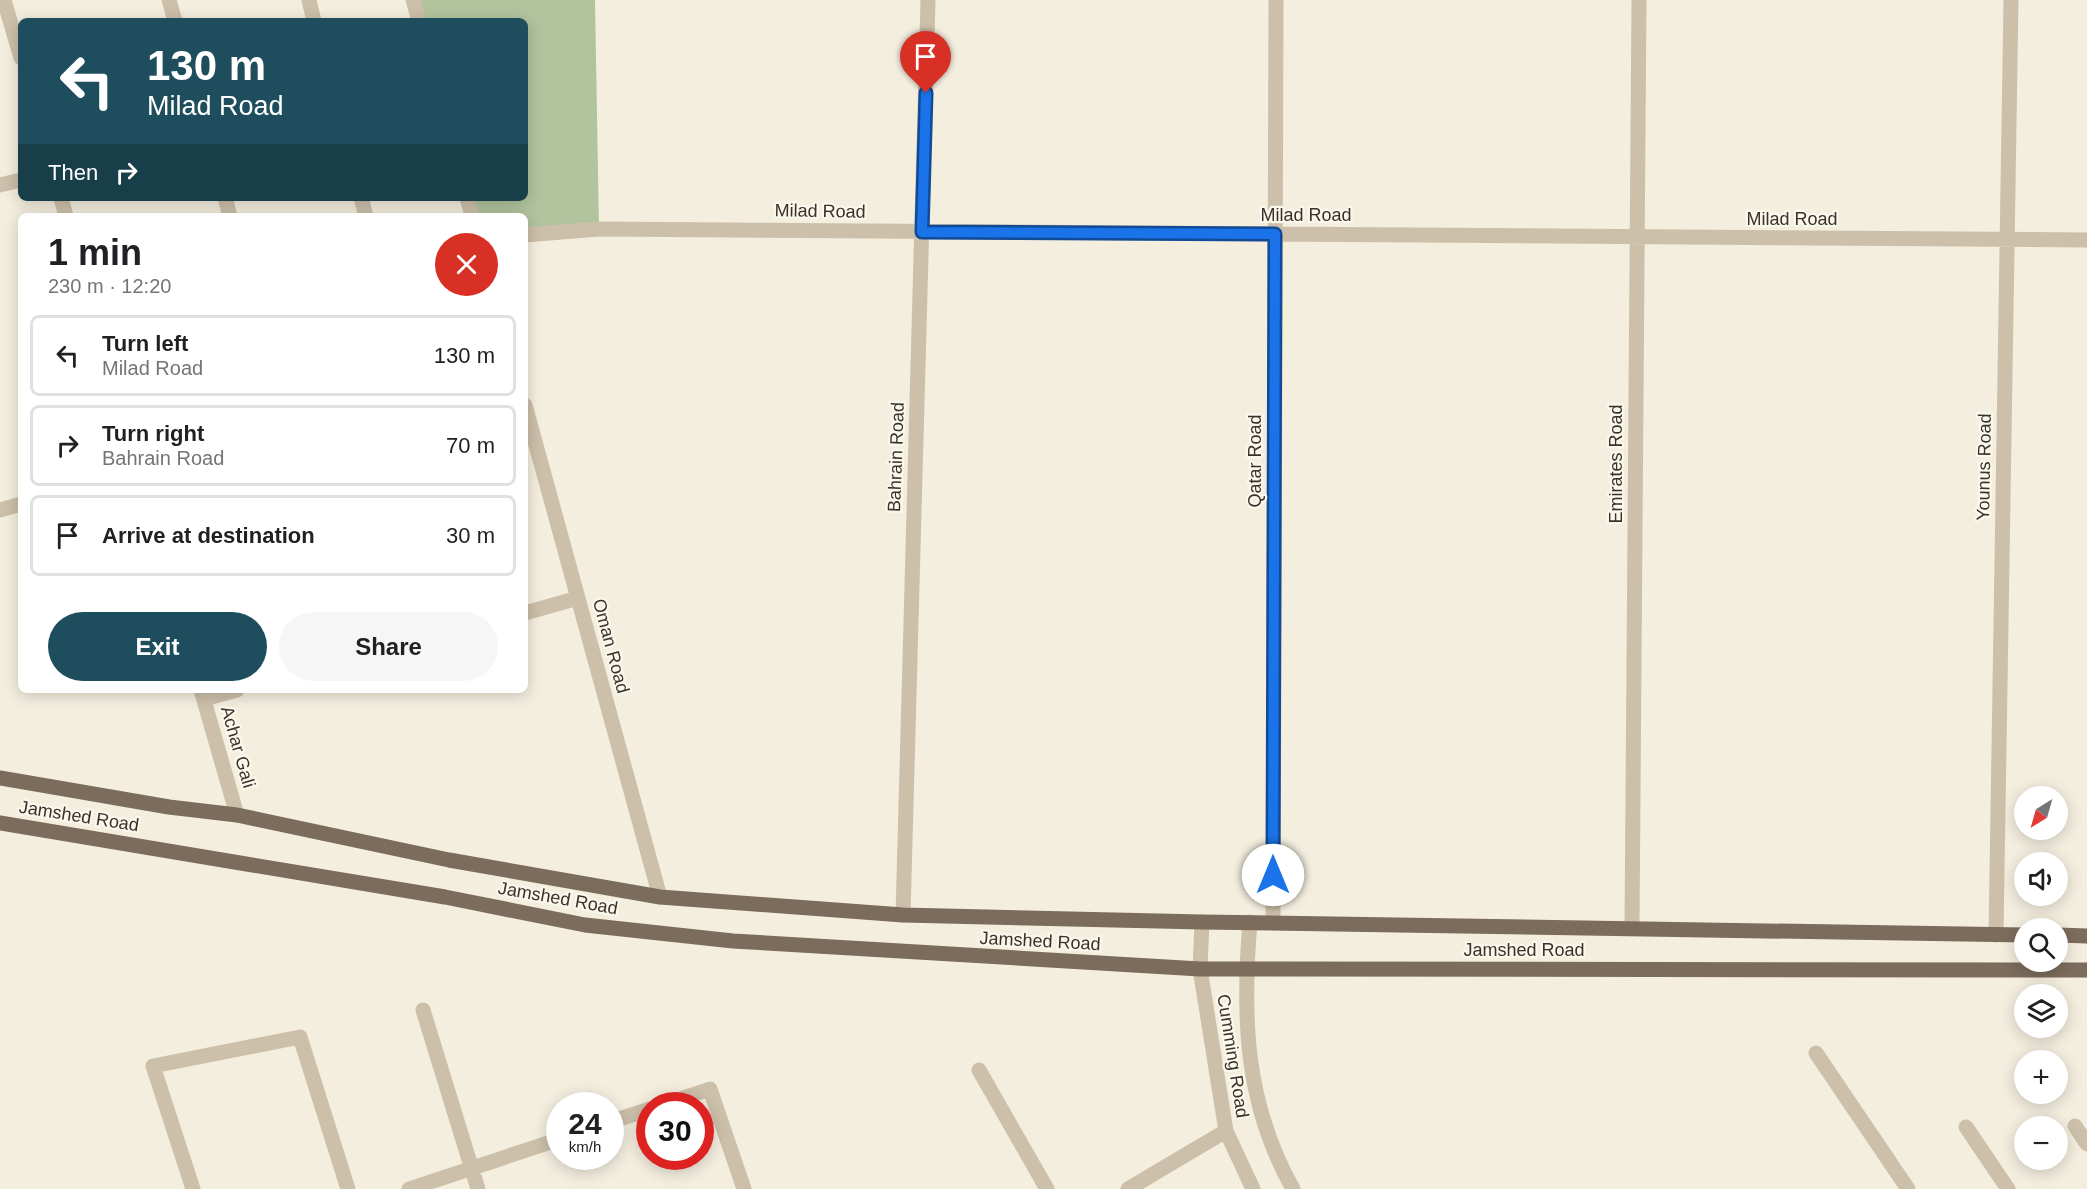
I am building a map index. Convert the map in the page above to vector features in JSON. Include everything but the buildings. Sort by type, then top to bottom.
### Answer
[{"type":"main road","name":"Jamshed Road","points":[[0,778],[169,807],[237,815],[449,860],[660,897],[903,915],[2014,935]]},
{"type":"main road","name":"Jamshed Road","points":[[0,823],[445,897],[585,925],[733,941],[1200,969],[2087,970]]},
{"type":"main road","points":[[2068,935],[2087,936]]},
{"type":"street","points":[[4,0],[18,48]]},
{"type":"street","points":[[169,0],[174,18]]},
{"type":"street","points":[[309,0],[314,18]]},
{"type":"street","points":[[413,0],[417,18]]},
{"type":"street","name":"Bahrain Road","points":[[903,915],[928,0]]},
{"type":"street","name":"Qatar Road","points":[[1273,922],[1276,0]]},
{"type":"street","name":"Emirates Road","points":[[1632,928],[1639,0]]},
{"type":"street","name":"Younus Road","points":[[1996,935],[2011,0]]},
{"type":"street","points":[[0,185],[18,181]]},
{"type":"street","name":"Milad Road","points":[[528,236],[599,229],[2087,240]]},
{"type":"street","name":"Oman Road","points":[[528,424],[660,897]]},
{"type":"street","points":[[0,510],[18,505]]},
{"type":"street","points":[[528,612],[578,598]]},
{"type":"street","name":"Achar Gali","points":[[202,695],[237,815]]},
{"type":"street","name":"Cumming Road","points":[[1202,922],[1200,969],[1226,1131],[1253,1189]]},
{"type":"street","name":"Cumming Road","points":[[1250,922],[1246,969],[1246,1020],[1252,1078],[1266,1130],[1293,1189]]},
{"type":"street","points":[[423,1010],[478,1189]]},
{"type":"street","points":[[193,1189],[153,1066],[300,1037],[348,1189]]},
{"type":"street","points":[[1816,1053],[1908,1189]]},
{"type":"street","points":[[979,1070],[1047,1189]]},
{"type":"street","points":[[714,1101],[744,1189]]},
{"type":"street","points":[[2075,1126],[2087,1144]]},
{"type":"street","points":[[1966,1127],[2007,1189]]},
{"type":"street","points":[[1128,1189],[1226,1131]]},
{"type":"street","points":[[409,1189],[546,1143]]},
{"type":"green space","points":[[413,0],[595,0],[599,229],[528,235],[528,213],[471,213],[468,201],[528,201],[528,18],[418,18]]},
{"type":"route","points":[[926,93],[922,232],[1275,234],[1273,875]]}]
